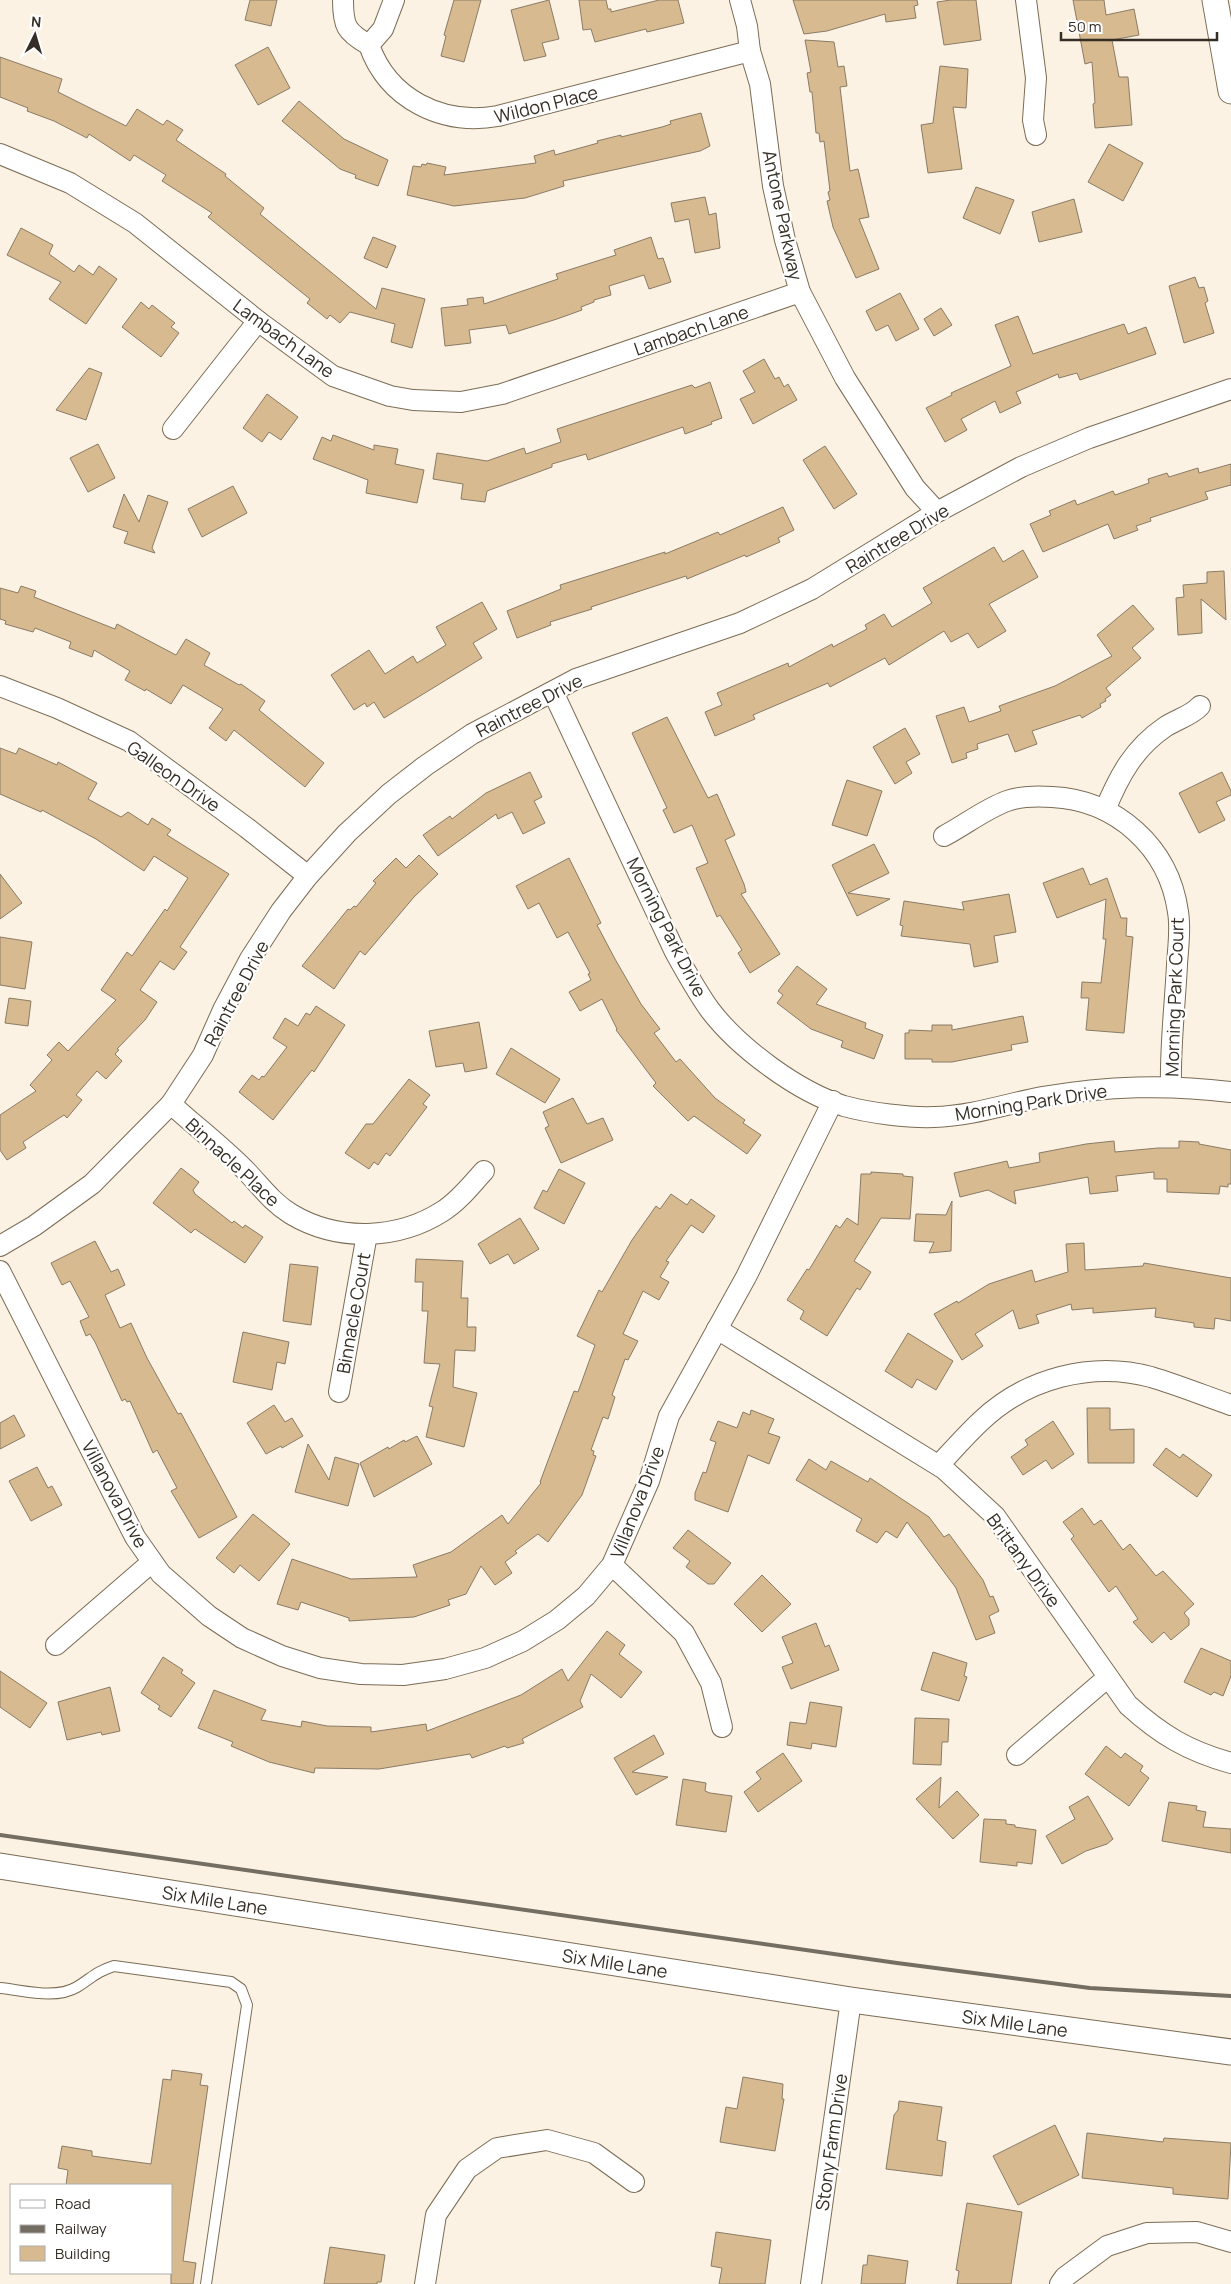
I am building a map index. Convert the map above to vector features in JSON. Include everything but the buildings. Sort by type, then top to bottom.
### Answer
[{"type":"street","points":[[343,0],[344,22],[351,36],[369,45],[383,29],[394,0]]},
{"type":"street","name":"Antone Parkway","points":[[740,0],[747,26],[750,51],[760,84],[773,186],[785,240],[800,292],[845,378],[915,488],[937,512]]},
{"type":"street","points":[[1026,0],[1036,78],[1033,120],[1036,135]]},
{"type":"street","points":[[1215,0],[1231,91]]},
{"type":"street","name":"Wildon Place","points":[[369,45],[374,59],[382,72],[402,94],[420,106],[461,118],[498,116],[750,51]]},
{"type":"street","name":"Lambach Lane","points":[[0,154],[70,183],[136,224],[258,321],[333,376],[349,383],[414,400],[461,402],[502,394],[800,292]]},
{"type":"street","points":[[173,429],[258,321]]},
{"type":"street","name":"Raintree Drive","points":[[0,1246],[34,1226],[92,1184],[171,1104],[203,1055],[223,1010],[250,959],[281,911],[308,876],[347,833],[389,794],[425,766],[472,734],[590,674],[740,623],[812,589],[937,512],[1021,467],[1090,438],[1231,389]]},
{"type":"street","name":"Galleon Drive","points":[[0,686],[57,708],[129,741],[247,828],[308,876]]},
{"type":"street","name":"Morning Park Drive","points":[[553,692],[675,952],[694,985],[727,1029],[763,1062],[789,1079],[833,1102],[846,1106],[888,1114],[934,1117],[966,1114],[1042,1098],[1105,1088],[1171,1086],[1231,1092]]},
{"type":"street","points":[[1106,810],[1117,782],[1128,762],[1141,746],[1173,722],[1193,714],[1200,706]]},
{"type":"street","name":"Morning Park Court","points":[[944,836],[966,825],[987,810],[1017,798],[1058,797],[1086,802],[1106,810],[1128,823],[1145,840],[1162,863],[1175,894],[1179,913],[1171,1086]]},
{"type":"street","name":"Villanova Drive","points":[[0,1271],[135,1537],[161,1574],[209,1616],[242,1638],[282,1656],[320,1668],[353,1673],[403,1675],[445,1670],[485,1658],[523,1641],[557,1620],[586,1596],[612,1565],[649,1481],[669,1416],[746,1277],[833,1102]]},
{"type":"street","name":"Binnacle Place","points":[[171,1104],[247,1172],[266,1194],[291,1214],[315,1226],[367,1234],[393,1232],[420,1223],[444,1211],[484,1171]]},
{"type":"street","name":"Binnacle Court","points":[[339,1392],[367,1234]]},
{"type":"street","name":"Brittany Drive","points":[[718,1330],[939,1465],[995,1516],[1107,1678],[1128,1705],[1151,1727],[1177,1744],[1203,1756],[1231,1764]]},
{"type":"street","points":[[939,1465],[982,1420],[1007,1400],[1038,1384],[1068,1374],[1097,1371],[1151,1377],[1231,1405]]},
{"type":"street","points":[[56,1645],[152,1562]]},
{"type":"street","points":[[612,1565],[684,1634],[711,1683],[722,1727]]},
{"type":"street","points":[[1017,1755],[1107,1678]]},
{"type":"street","name":"Six Mile Lane","points":[[0,1866],[851,2000],[1231,2052]]},
{"type":"street","name":"Stony Farm Drive","points":[[811,2284],[851,2000]]},
{"type":"street","points":[[425,2284],[436,2215],[467,2170],[497,2148],[547,2140],[594,2153],[634,2182]]},
{"type":"street","points":[[1060,2284],[1065,2277],[1107,2246],[1147,2234],[1197,2232],[1231,2242]]},
{"type":"lane","points":[[0,1988],[47,1993],[65,1992],[77,1987],[99,1970],[114,1966],[231,1982],[241,1990],[247,2005],[206,2284]]},
{"type":"railway","points":[[0,1835],[897,1963],[1090,1988],[1231,1996]]}]
